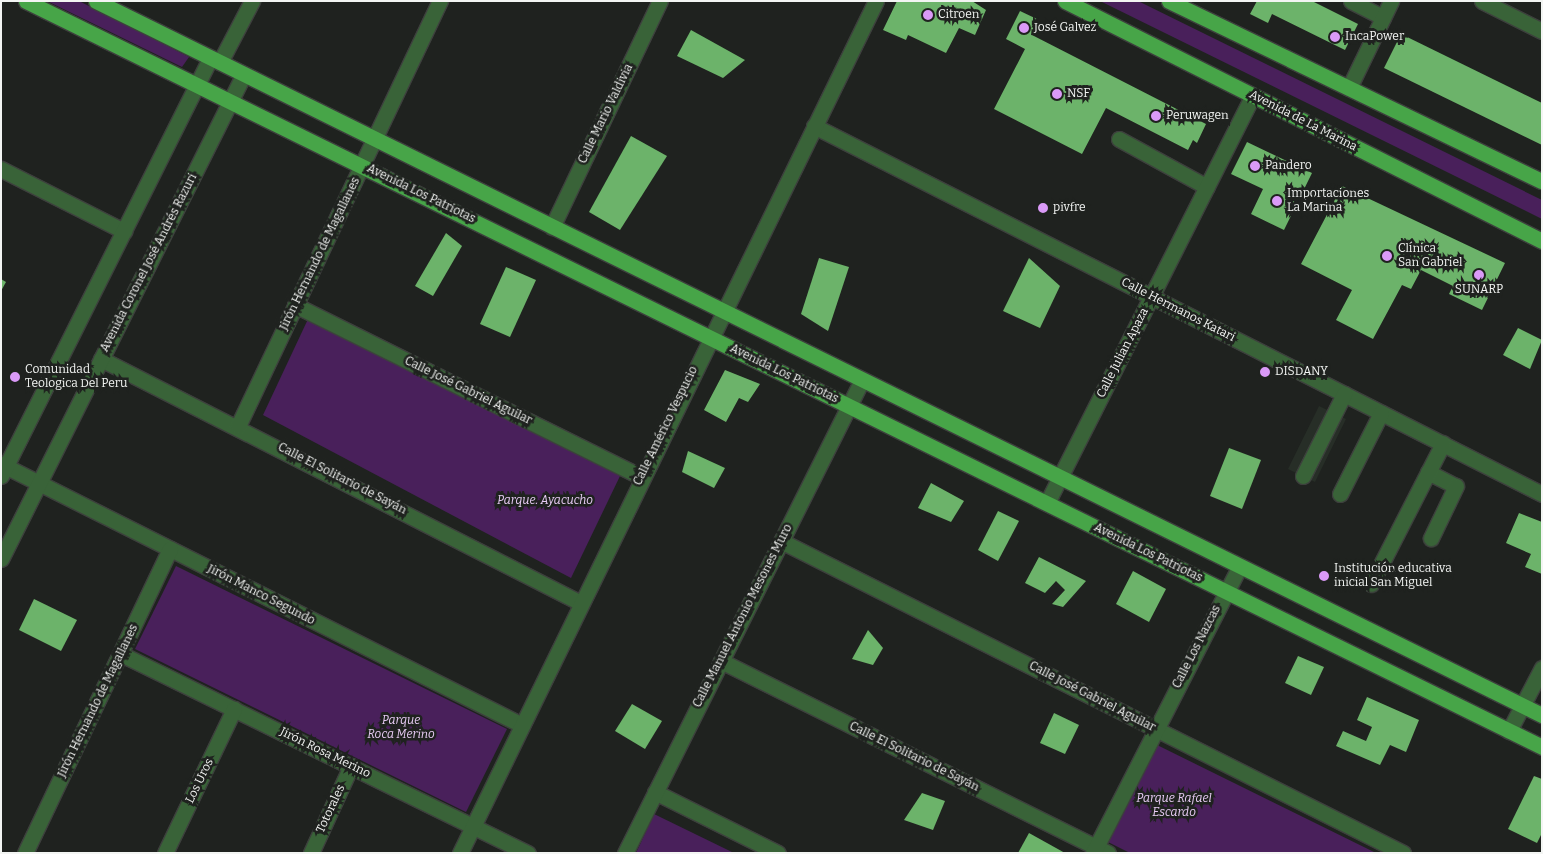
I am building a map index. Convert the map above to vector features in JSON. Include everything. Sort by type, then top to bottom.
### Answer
[{"type":"main road","name":"Avenida Los Patriotas","points":[[26,1],[363,165],[1542,747]]},
{"type":"main road","points":[[96,1],[374,140],[1542,715]]},
{"type":"main road","name":"Avenida de La Marina","points":[[1065,1],[1542,241]]},
{"type":"main road","points":[[1179,3],[1542,181]]},
{"type":"street","points":[[3,469],[197,84],[215,60],[252,1]]},
{"type":"street","name":"Jirón Hernando de Magallanes","points":[[238,426],[440,1]]},
{"type":"street","name":"Calle Mario Valdivia","points":[[552,227],[660,1]]},
{"type":"street","name":"Calle Américo Vespucio","points":[[460,853],[722,311],[876,1]]},
{"type":"street","points":[[1351,1],[1383,17]]},
{"type":"street","points":[[1349,88],[1391,1]]},
{"type":"street","points":[[1482,1],[1542,31]]},
{"type":"street","name":"Avenida Coronel José Andrés Razuri","points":[[1,559],[244,74]]},
{"type":"street","name":"Calle Julian Apaza","points":[[1047,503],[1253,96]]},
{"type":"street","name":"Calle Hermanos Katari","points":[[814,126],[1542,494]]},
{"type":"street","points":[[1119,138],[1207,187]]},
{"type":"street","points":[[1,169],[124,230]]},
{"type":"street","name":"Calle José Gabriel Aguilar","points":[[295,305],[642,477]]},
{"type":"street","name":"Calle El Solitario de Sayán","points":[[101,359],[238,426],[581,603]]},
{"type":"street","name":"Calle Manuel Antonio Mesones Muro","points":[[624,853],[862,380]]},
{"type":"street","points":[[1303,476],[1344,394]]},
{"type":"street","points":[[1340,494],[1381,413]]},
{"type":"street","points":[[1371,584],[1443,443]]},
{"type":"street","name":"Jirón Manco Segundo","points":[[3,469],[39,483],[522,725]]},
{"type":"street","points":[[1428,472],[1456,486],[1431,538]]},
{"type":"street","name":"Calle José Gabriel Aguilar","points":[[781,541],[1403,853]]},
{"type":"street","name":"Jirón Hernando de Magallanes","points":[[25,853],[170,549]]},
{"type":"street","name":"Calle Los Nazcas","points":[[1099,851],[1155,729],[1240,566]]},
{"type":"street","name":"Jirón Rosa Merino","points":[[121,654],[528,853]]},
{"type":"street","name":"Calle El Solitario de Sayán","points":[[721,661],[1099,851]]},
{"type":"street","points":[[1509,731],[1542,668]]},
{"type":"street","name":"Los Uros","points":[[165,853],[234,709]]},
{"type":"street","name":"Totorales","points":[[311,853],[351,766]]},
{"type":"street","points":[[655,792],[778,853]]},
{"type":"shaded area","points":[[1319,406],[1346,419],[1315,482],[1288,469]]},
{"type":"green space","points":[[47,1],[79,1],[189,57],[182,67]]},
{"type":"green space","points":[[1100,1],[1138,1],[1542,200],[1542,219]]},
{"type":"green space","name":"Parque. Ayacucho","points":[[309,317],[620,476],[571,578],[263,415]]},
{"type":"green space","name":"Parque Roca Merino","points":[[176,566],[507,729],[466,812],[135,649]]},
{"type":"green space","name":"Parque Rafael Escardo","points":[[1153,743],[1376,853],[1130,853],[1104,840]]},
{"type":"green space","points":[[654,814],[734,853],[636,853]]},
{"type":"building","name":"Citroen","points":[[897,1],[972,1],[986,10],[975,35],[959,28],[946,53],[908,35],[906,40],[883,30]]},
{"type":"building","name":"IncaPower","points":[[1257,1],[1312,1],[1358,24],[1345,50],[1272,14],[1268,23],[1250,14]]},
{"type":"building","name":"NSF","points":[[1020,11],[1039,20],[1032,35],[1206,124],[1197,143],[1193,140],[1188,150],[1106,108],[1082,154],[994,109],[1025,49],[1006,39]]},
{"type":"building","points":[[691,30],[745,60],[723,78],[677,56]]},
{"type":"building","points":[[1401,34],[1542,103],[1542,145],[1384,68]]},
{"type":"building","points":[[631,136],[667,156],[620,230],[589,212]]},
{"type":"building","name":"Importaciones La Marina","points":[[1247,142],[1312,173],[1284,230],[1251,214],[1263,189],[1231,174]]},
{"type":"building","name":"Clínica San Gabriel","points":[[1342,186],[1505,263],[1482,310],[1449,294],[1453,286],[1421,270],[1411,289],[1402,285],[1373,339],[1336,320],[1352,290],[1301,264]]},
{"type":"building","points":[[446,233],[462,246],[433,296],[415,286]]},
{"type":"building","points":[[819,258],[849,267],[828,331],[801,314]]},
{"type":"building","points":[[1029,258],[1060,286],[1040,328],[1003,311]]},
{"type":"building","points":[[506,267],[536,280],[510,337],[480,324]]},
{"type":"building","points":[[1,279],[6,282],[1,291]]},
{"type":"building","points":[[1518,328],[1542,340],[1530,369],[1503,355]]},
{"type":"building","points":[[725,370],[760,384],[748,402],[739,398],[726,422],[704,410]]},
{"type":"building","points":[[1229,448],[1261,460],[1242,509],[1210,496]]},
{"type":"building","points":[[688,451],[725,468],[714,488],[682,472]]},
{"type":"building","points":[[931,483],[964,501],[951,522],[918,508]]},
{"type":"building","points":[[998,511],[1019,521],[998,561],[978,550]]},
{"type":"building","points":[[1519,513],[1542,522],[1542,574],[1525,567],[1531,554],[1506,543]]},
{"type":"building","points":[[1039,557],[1086,581],[1063,607],[1052,604],[1065,590],[1056,581],[1045,593],[1025,583]]},
{"type":"building","points":[[1133,571],[1166,589],[1149,622],[1116,604]]},
{"type":"building","points":[[34,599],[77,620],[61,651],[19,630]]},
{"type":"building","points":[[868,630],[883,648],[873,665],[852,659]]},
{"type":"building","points":[[1298,656],[1324,667],[1311,695],[1285,683]]},
{"type":"building","points":[[1367,697],[1419,720],[1406,752],[1390,745],[1380,765],[1336,746],[1343,731],[1366,741],[1372,727],[1357,720]]},
{"type":"building","points":[[632,704],[662,721],[645,749],[615,731]]},
{"type":"building","points":[[1054,713],[1079,725],[1065,754],[1040,743]]},
{"type":"building","points":[[1534,776],[1542,779],[1542,833],[1537,843],[1508,829]]},
{"type":"building","points":[[922,793],[945,801],[933,830],[904,820]]},
{"type":"building","points":[[1029,833],[1065,853],[1018,853]]},
{"type":"place","name":"Citroen","points":[[928,15]]},
{"type":"place","name":"José Galvez","points":[[1024,28]]},
{"type":"place","name":"IncaPower","points":[[1335,37]]},
{"type":"place","name":"NSF","points":[[1057,94]]},
{"type":"place","name":"Peruwagen","points":[[1156,116]]},
{"type":"place","name":"Pandero","points":[[1255,166]]},
{"type":"place","name":"Importaciones La Marina","points":[[1277,201]]},
{"type":"place","name":"pivfre","points":[[1043,208]]},
{"type":"place","name":"Clínica San Gabriel","points":[[1387,256]]},
{"type":"place","name":"SUNARP","points":[[1479,275]]},
{"type":"place","name":"DISDANY","points":[[1265,372]]},
{"type":"place","name":"Comunidad Teologica Del Peru","points":[[15,377]]},
{"type":"place","name":"Institución educativa inicial San Miguel","points":[[1324,576]]}]
